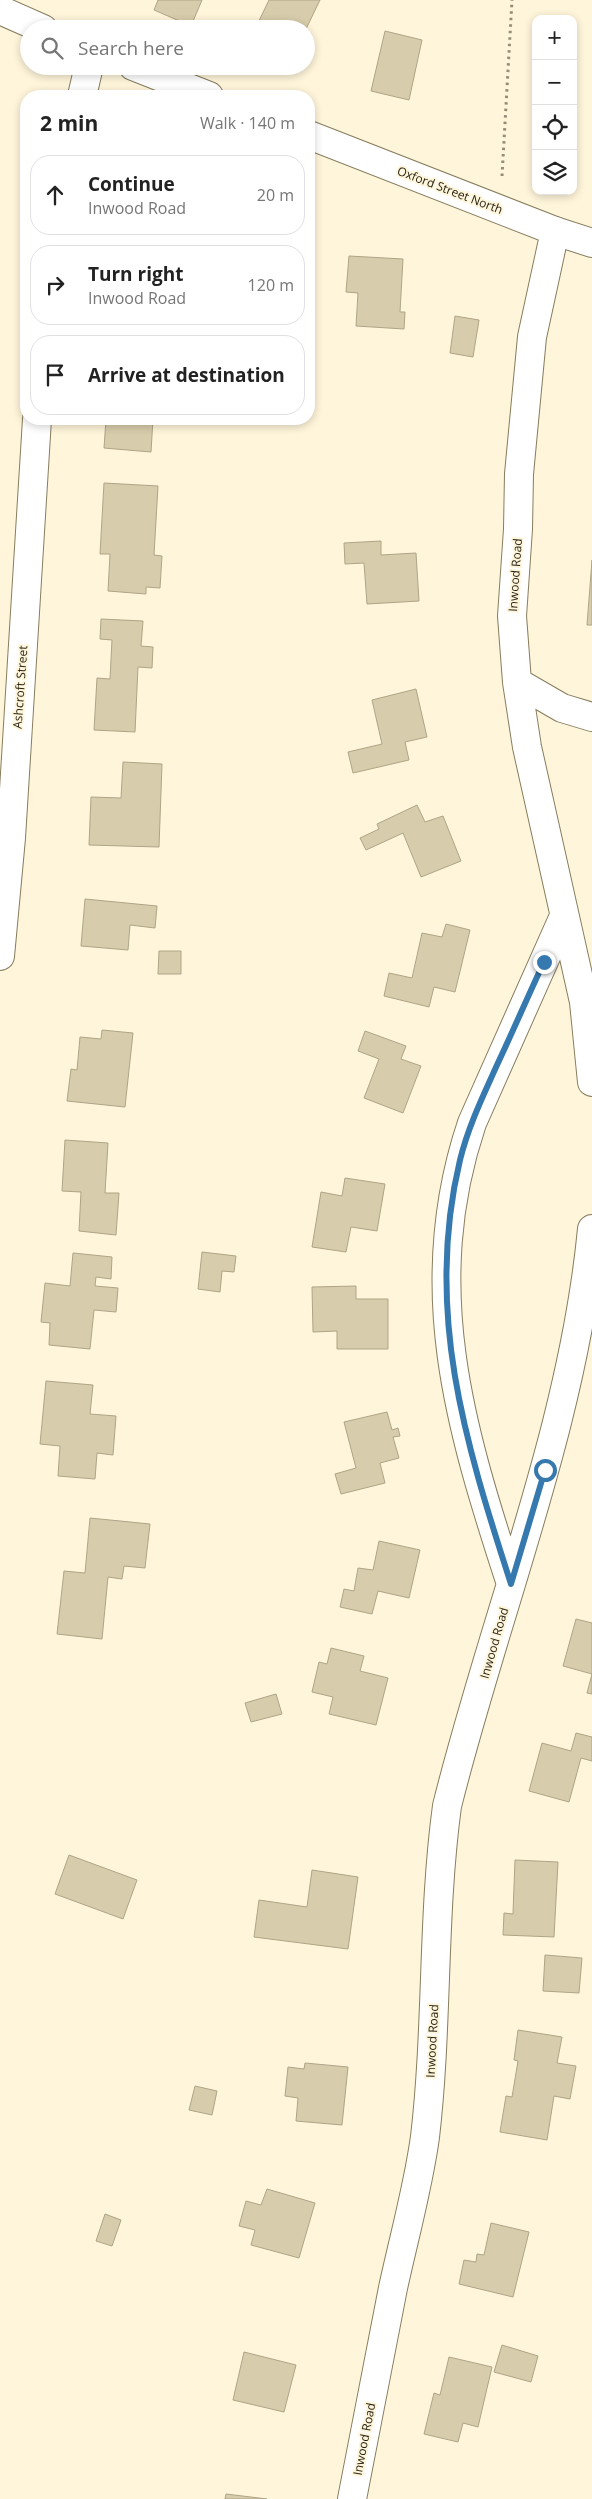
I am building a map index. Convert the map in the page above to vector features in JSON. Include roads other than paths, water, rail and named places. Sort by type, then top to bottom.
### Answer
[{"type":"street","points":[[0,10],[23,20]]},
{"type":"street","points":[[83,90],[87,75]]},
{"type":"street","points":[[156,75],[194,90]]},
{"type":"street","name":"Oxford Street North","points":[[315,137],[555,231],[592,243]]},
{"type":"street","name":"Inwood Road","points":[[555,231],[532,337],[519,474],[518,528],[512,616],[517,682],[533,779],[584,1002],[592,1082]]},
{"type":"street","name":"Ashcroft Street","points":[[0,956],[11,838],[37,425]]},
{"type":"street","points":[[517,682],[562,708],[592,717]]},
{"type":"street","points":[[511,1584],[478,1480],[464,1427],[448,1339],[446,1249],[460,1159],[472,1123],[564,916]]},
{"type":"street","name":"Inwood Road","points":[[352,2499],[394,2287],[412,2210],[425,2136],[432,2064],[437,1904],[447,1806],[545,1470],[570,1365],[586,1280],[592,1229]]}]
